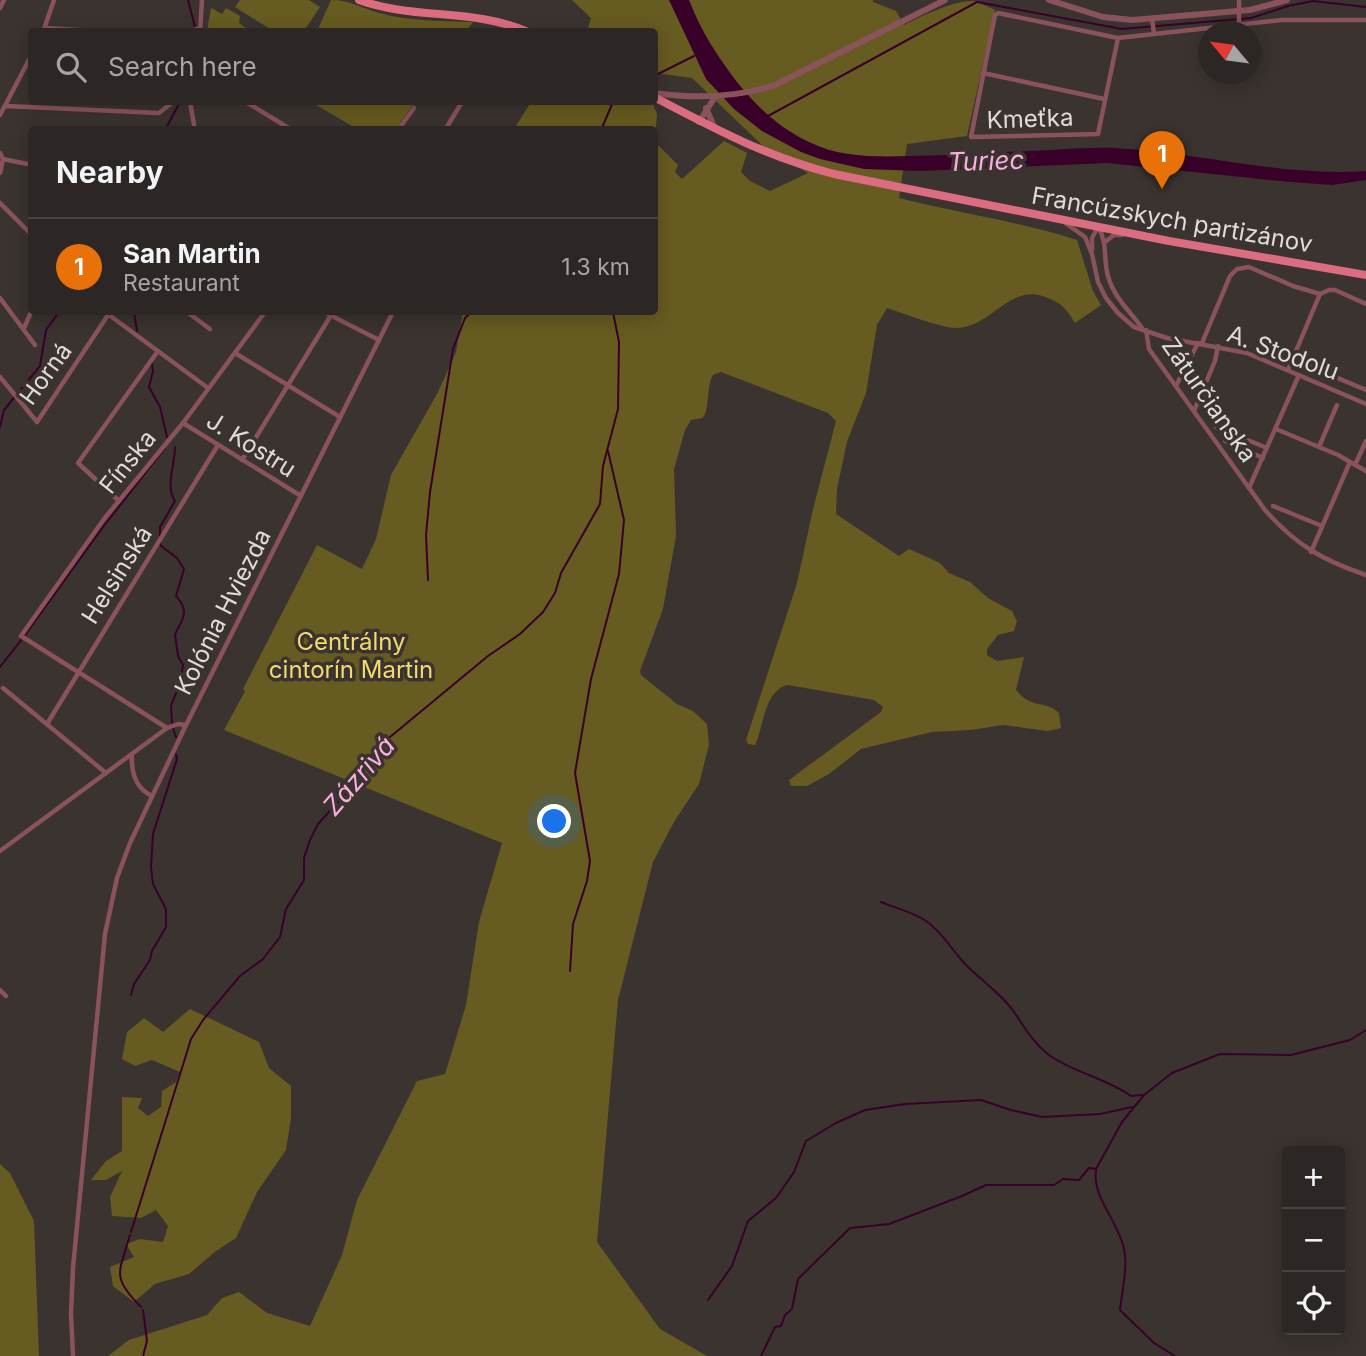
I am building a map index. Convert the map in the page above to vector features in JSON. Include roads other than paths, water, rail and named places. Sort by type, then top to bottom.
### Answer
[{"type":"main road","points":[[359,0],[403,11],[474,16],[506,28]]},
{"type":"main road","name":"Francúzskych partizánov","points":[[658,97],[699,122],[753,148],[812,168],[1098,227],[1366,275]]},
{"type":"street","points":[[0,8],[4,0]]},
{"type":"street","points":[[45,28],[54,0]]},
{"type":"street","points":[[196,28],[202,0]]},
{"type":"street","points":[[658,95],[717,97],[750,92],[794,76],[945,0]]},
{"type":"street","points":[[1049,0],[1113,19],[1152,21],[1238,13],[1287,0]]},
{"type":"street","points":[[1239,0],[1239,21]]},
{"type":"street","points":[[983,73],[995,15],[998,13],[1118,38],[1198,29]]},
{"type":"street","points":[[1261,22],[1366,20]]},
{"type":"street","points":[[1152,21],[1154,33]]},
{"type":"street","name":"Kmeťka","points":[[1104,99],[983,73],[971,137],[1098,134],[1118,38]]},
{"type":"street","points":[[0,115],[28,62]]},
{"type":"street","points":[[699,122],[706,108],[717,97]]},
{"type":"street","points":[[6,106],[159,113],[169,105]]},
{"type":"street","points":[[191,105],[194,126]]},
{"type":"street","points":[[254,105],[286,126]]},
{"type":"street","points":[[447,126],[460,105]]},
{"type":"street","points":[[401,126],[414,108]]},
{"type":"street","points":[[706,108],[716,131]]},
{"type":"street","points":[[0,173],[1,156],[28,164]]},
{"type":"street","points":[[0,203],[28,230]]},
{"type":"street","name":"Záturčianska","points":[[1060,219],[1085,237],[1093,254],[1098,282],[1110,305],[1125,320],[1144,329],[1149,349],[1249,488],[1284,531],[1311,552],[1366,575]]},
{"type":"street","points":[[1098,227],[1105,242],[1104,260],[1111,286],[1144,329]]},
{"type":"street","points":[[1093,254],[1092,238],[1098,227]]},
{"type":"street","points":[[1105,242],[1114,235],[1136,234]]},
{"type":"street","points":[[1176,386],[1200,343],[1230,276],[1242,267],[1321,294],[1335,290],[1366,304]]},
{"type":"street","points":[[1288,370],[1321,294]]},
{"type":"street","points":[[0,299],[36,345]]},
{"type":"street","points":[[24,329],[30,315]]},
{"type":"street","name":"Horná","points":[[0,377],[37,422],[105,315]]},
{"type":"street","points":[[111,315],[208,388]]},
{"type":"street","points":[[191,315],[210,329]]},
{"type":"street","name":"Fínska","points":[[79,671],[21,636],[64,573],[183,423],[263,315]]},
{"type":"street","points":[[242,460],[330,315]]},
{"type":"street","points":[[333,315],[379,340]]},
{"type":"street","name":"Kolónia Hviezda","points":[[0,851],[167,728],[178,724],[186,725],[392,315]]},
{"type":"street","name":"A. Stodolu","points":[[1144,329],[1167,338],[1218,345],[1247,353],[1366,404]]},
{"type":"street","points":[[1194,412],[1215,361],[1218,345]]},
{"type":"street","points":[[120,500],[78,463],[158,351]]},
{"type":"street","points":[[235,353],[340,417]]},
{"type":"street","name":"A. Stodolu","points":[[1309,366],[1366,390]]},
{"type":"street","points":[[1249,488],[1299,375]]},
{"type":"street","points":[[1319,447],[1336,405]]},
{"type":"street","name":"J. Kostru","points":[[183,423],[300,496]]},
{"type":"street","points":[[1216,427],[1267,448]]},
{"type":"street","points":[[1276,429],[1366,471]]},
{"type":"street","points":[[1225,441],[1263,458]]},
{"type":"street","points":[[1311,552],[1366,441]]},
{"type":"street","name":"Helsinská","points":[[47,724],[218,445]]},
{"type":"street","points":[[1273,506],[1322,526]]},
{"type":"street","points":[[79,671],[167,728]]},
{"type":"street","points":[[4,688],[106,773]]},
{"type":"street","points":[[73,1356],[71,1314],[74,1268],[105,934],[123,862],[186,725]]},
{"type":"street","points":[[132,754],[133,775],[145,793],[152,796]]},
{"type":"street","points":[[0,990],[6,996]]},
{"type":"water","name":"Turiec","points":[[669,0],[689,0],[716,53],[737,82],[761,108],[798,136],[834,151],[900,156],[1114,148],[1303,170],[1366,171],[1366,180],[1332,185],[1107,163],[920,171],[864,169],[820,159],[762,131],[734,109],[706,79]]},
{"type":"waterway","points":[[188,0],[195,27]]},
{"type":"waterway","points":[[768,116],[977,2],[1122,29],[1251,18],[1313,1],[1366,7]]},
{"type":"waterway","name":"Zázrivá","points":[[658,74],[694,56]]},
{"type":"waterway","points":[[167,126],[178,105]]},
{"type":"waterway","name":"Zázrivá","points":[[603,126],[612,105]]},
{"type":"waterway","points":[[0,427],[4,410],[40,366],[46,330],[57,315]]},
{"type":"waterway","points":[[134,315],[137,331]]},
{"type":"waterway","points":[[428,580],[426,535],[430,492],[453,349],[468,315]]},
{"type":"waterway","name":"Zázrivá","points":[[131,1232],[191,1039],[203,1020],[240,976],[263,959],[280,937],[286,909],[304,880],[304,858],[318,824],[346,793],[356,772],[384,742],[488,656],[520,634],[543,612],[555,593],[561,573],[600,504],[603,466],[618,409],[619,342],[614,315]]},
{"type":"waterway","points":[[152,364],[149,387],[160,407],[167,437]]},
{"type":"waterway","points":[[160,536],[160,527],[175,501],[171,489],[175,447]]},
{"type":"waterway","points":[[25,635],[103,527],[165,448]]},
{"type":"waterway","points":[[570,971],[573,924],[587,881],[590,861],[575,773],[591,679],[619,574],[624,520],[608,451]]},
{"type":"waterway","points":[[160,542],[184,569],[176,596],[183,606],[184,615],[175,634],[178,656],[183,665],[180,684],[171,705],[172,723]]},
{"type":"waterway","points":[[0,667],[22,639]]},
{"type":"waterway","points":[[173,728],[176,737]]},
{"type":"waterway","points":[[131,995],[134,984],[150,960],[152,951],[166,927],[166,909],[153,884],[151,867],[153,834],[177,759],[176,754]]},
{"type":"waterway","points":[[881,902],[915,915],[932,926],[964,962],[1007,1003],[1033,1039],[1049,1055],[1131,1096],[1142,1095]]},
{"type":"waterway","points":[[761,1356],[775,1327],[781,1326],[785,1315],[792,1309],[798,1279],[850,1228],[889,1224],[986,1185],[1054,1185],[1063,1179],[1079,1180],[1089,1168],[1096,1169],[1122,1122],[1144,1095],[1172,1073],[1220,1054],[1291,1055],[1350,1040],[1366,1030]]},
{"type":"waterway","points":[[708,1300],[732,1266],[748,1221],[776,1198],[794,1172],[806,1141],[836,1123],[865,1110],[905,1104],[981,1100],[1042,1117],[1100,1114],[1132,1107]]},
{"type":"waterway","points":[[1096,1170],[1101,1198],[1120,1235],[1125,1252],[1120,1310],[1154,1343],[1175,1356]]},
{"type":"waterway","name":"Zázrivá","points":[[130,1235],[121,1267],[121,1281],[141,1307]]},
{"type":"waterway","name":"Zázrivá","points":[[143,1310],[147,1341],[143,1356]]},
{"type":"place","name":"San Martin","points":[[1162,189]]},
{"type":"park label","name":"Centrálny cintorín Martin","points":[[351,656]]}]
